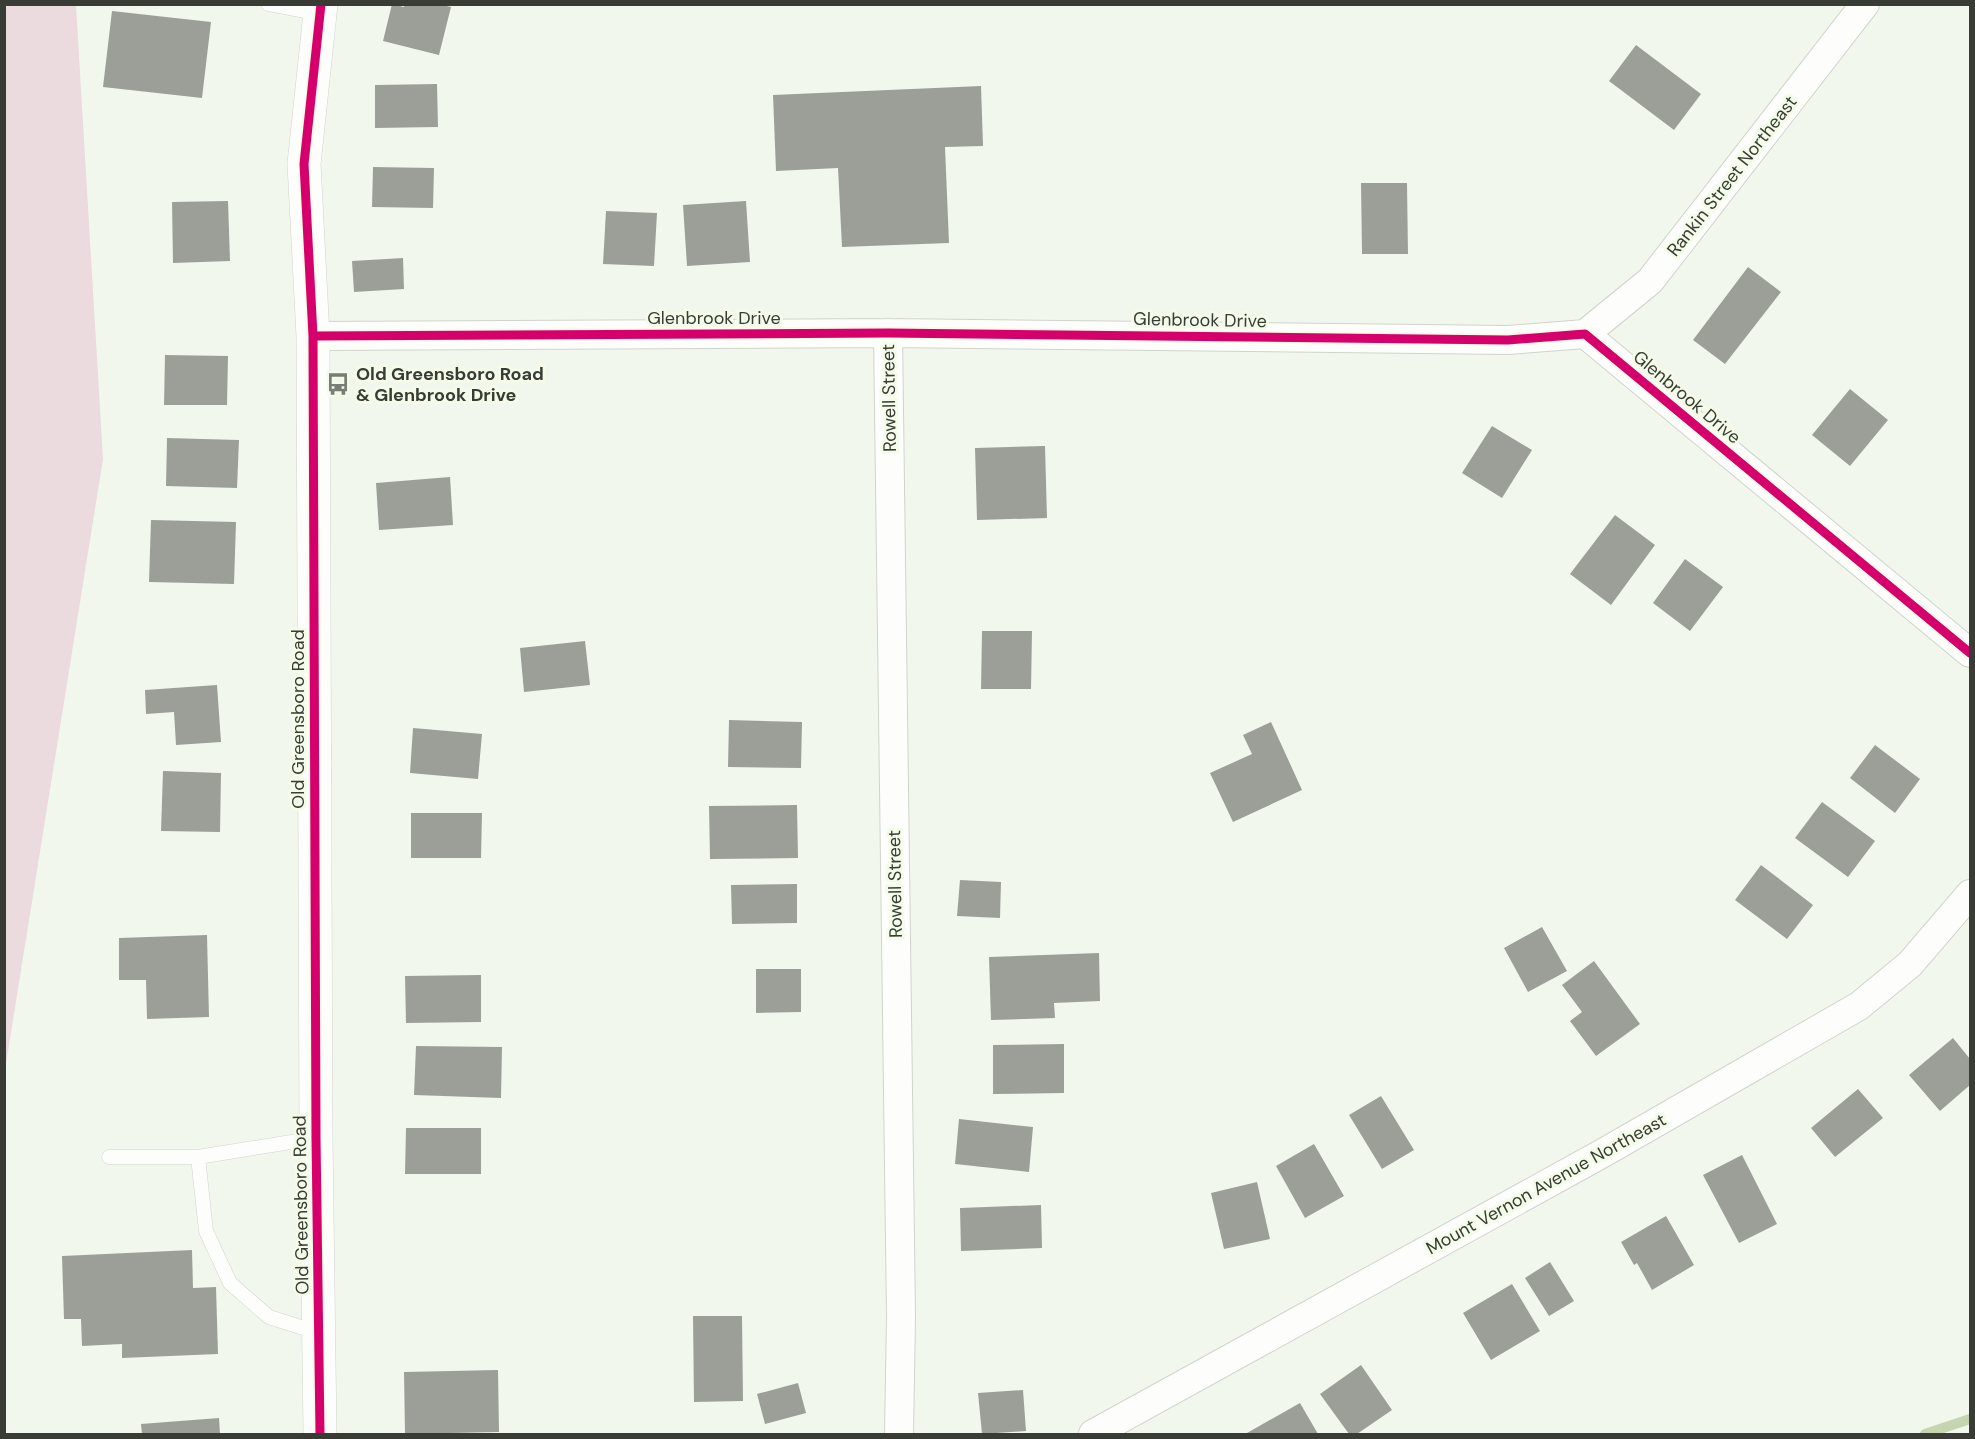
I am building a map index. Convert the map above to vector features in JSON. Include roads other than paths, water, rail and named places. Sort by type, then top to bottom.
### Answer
[{"type":"street","name":"Rankin Street Northeast","points":[[1585,334],[1650,281],[1865,4]]},
{"type":"street","name":"Old Greensboro Road","points":[[320,9],[304,164],[313,336],[316,1138],[320,1434]]},
{"type":"street","name":"Glenbrook Drive","points":[[313,336],[888,333],[1508,340],[1585,334],[1971,653]]},
{"type":"street","name":"Rowell Street","points":[[888,333],[901,1317],[899,1434]]},
{"type":"street","name":"Mount Vernon Avenue Northeast","points":[[1093,1434],[1603,1154],[1859,1006],[1910,963],[1971,894]]},
{"type":"lane","points":[[268,4],[320,9]]},
{"type":"lane","points":[[109,1157],[198,1157],[316,1138]]},
{"type":"lane","points":[[198,1157],[206,1231],[230,1283],[269,1317],[319,1333]]},
{"type":"waterway","points":[[1925,1434],[1970,1419]]},
{"type":"place","name":"Old Greensboro Road & Glenbrook Drive","points":[[338,384]]}]
